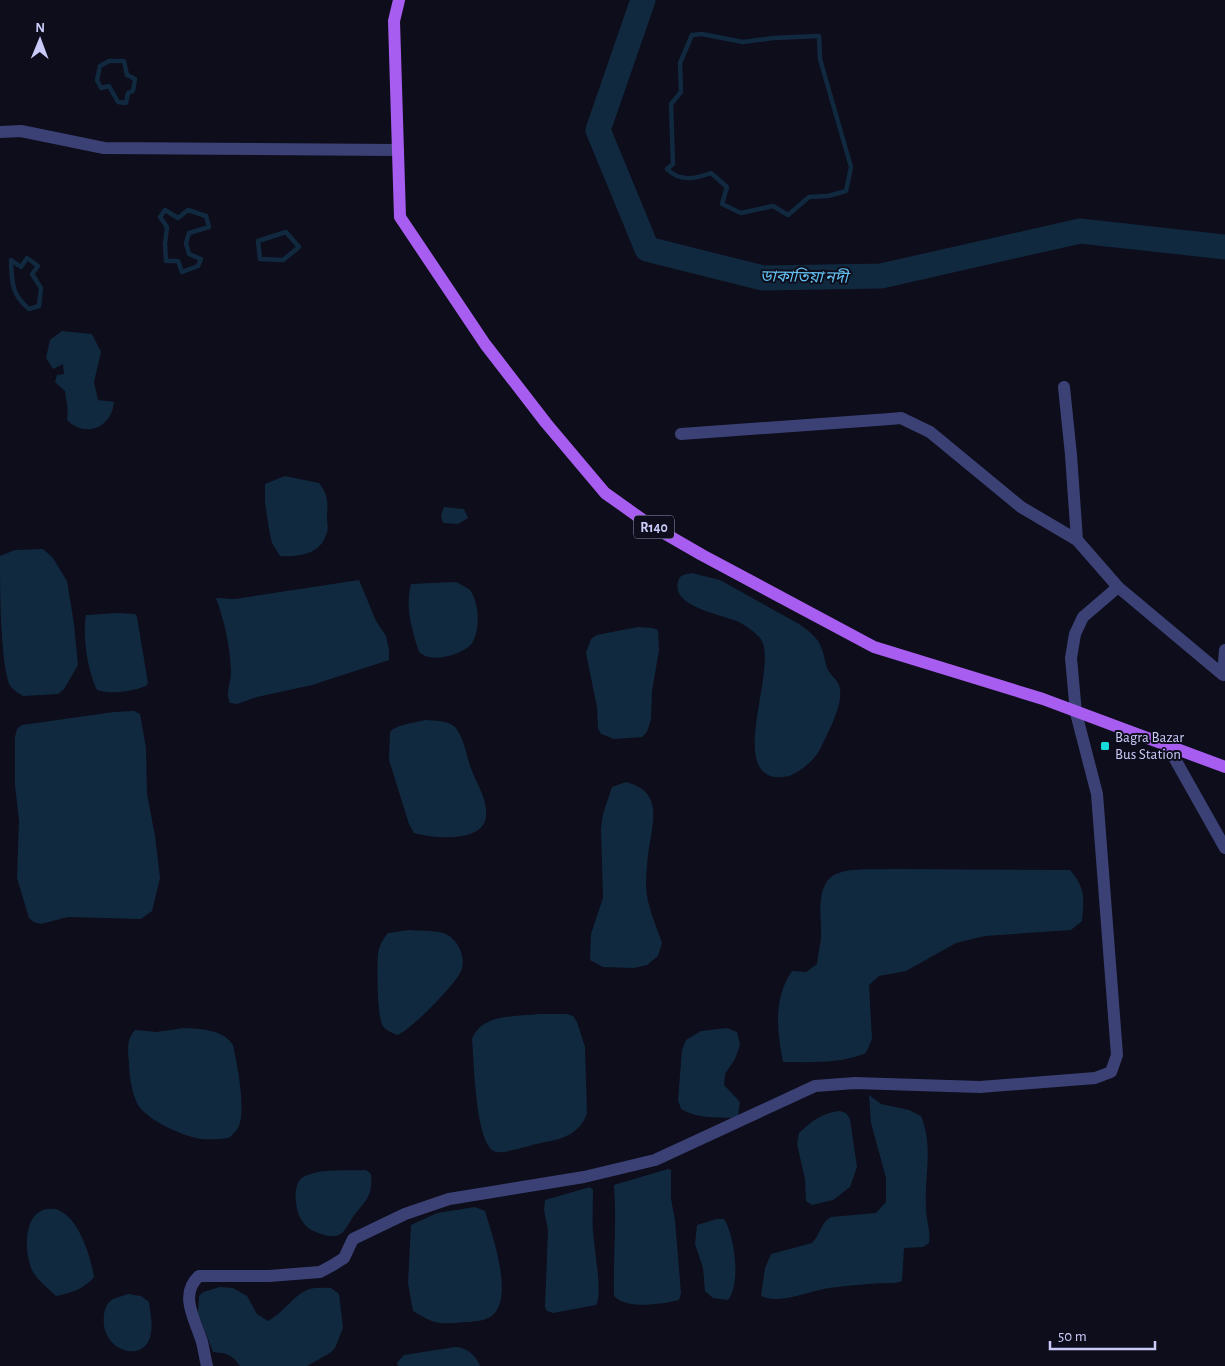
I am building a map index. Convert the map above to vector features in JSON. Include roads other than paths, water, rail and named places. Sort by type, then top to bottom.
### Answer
[{"type":"main road","name":"R140","points":[[399,0],[394,21],[400,217],[485,344],[546,423],[605,493],[650,525],[874,647],[1042,699],[1225,767]]},
{"type":"street","points":[[0,132],[21,131],[104,148],[398,150]]},
{"type":"street","points":[[1064,387],[1072,455],[1078,540]]},
{"type":"street","points":[[681,434],[901,418],[930,432],[1021,507],[1078,540],[1118,587],[1223,675],[1225,650]]},
{"type":"street","points":[[206,1366],[202,1342],[191,1312],[188,1292],[191,1283],[198,1276],[269,1276],[320,1272],[344,1258],[353,1239],[404,1214],[449,1199],[584,1177],[655,1160],[814,1086],[855,1083],[980,1087],[1095,1078],[1111,1072],[1117,1055],[1098,794],[1076,713],[1071,658],[1074,634],[1083,617],[1118,587]]},
{"type":"street","points":[[1167,745],[1225,848]]},
{"type":"water","points":[[62,331],[92,334],[101,352],[94,382],[98,400],[114,402],[108,418],[97,428],[82,429],[74,426],[67,420],[68,409],[65,391],[55,382],[57,375],[64,374],[63,364],[53,369],[46,358],[50,340]]},
{"type":"water","points":[[285,476],[319,483],[327,498],[328,528],[323,542],[313,551],[301,555],[280,556],[272,543],[269,529],[265,502],[265,484]]},
{"type":"water","points":[[444,507],[464,509],[468,518],[458,524],[443,523],[441,515]]},
{"type":"water","points":[[43,549],[53,558],[67,581],[78,665],[64,689],[58,694],[23,696],[10,686],[6,672],[1,622],[0,556],[15,550]]},
{"type":"water","points":[[692,573],[720,580],[799,624],[818,641],[828,670],[839,685],[840,699],[832,724],[818,752],[809,763],[793,774],[775,777],[762,770],[756,756],[757,715],[764,670],[764,651],[760,638],[739,622],[700,609],[682,598],[678,591],[678,582],[683,575]]},
{"type":"water","points":[[359,580],[376,621],[386,636],[389,660],[312,685],[257,697],[237,704],[230,703],[228,692],[231,672],[230,653],[216,598],[235,599]]},
{"type":"water","points":[[456,582],[470,590],[473,595],[478,616],[475,637],[469,647],[458,653],[434,658],[427,656],[419,652],[412,627],[409,610],[411,584]]},
{"type":"water","points":[[135,614],[137,617],[148,683],[146,686],[128,691],[97,690],[85,643],[86,615]]},
{"type":"water","points":[[638,627],[658,630],[659,650],[652,691],[651,719],[647,732],[642,737],[614,739],[601,734],[598,728],[597,707],[586,653],[591,639],[597,635]]},
{"type":"water","points":[[134,711],[140,714],[146,748],[147,794],[160,878],[152,911],[141,919],[68,917],[41,924],[34,922],[29,918],[17,878],[19,821],[15,785],[15,737],[17,729],[22,725]]},
{"type":"water","points":[[425,720],[448,723],[455,727],[461,736],[486,810],[486,817],[482,826],[476,832],[455,837],[432,836],[414,833],[409,824],[389,760],[390,732],[402,725]]},
{"type":"water","points":[[626,782],[638,786],[645,792],[653,808],[653,827],[646,872],[646,887],[650,908],[662,943],[658,956],[647,965],[634,968],[603,967],[590,960],[591,934],[603,898],[601,828],[603,814],[612,787]]},
{"type":"water","points":[[890,869],[1070,870],[1079,883],[1083,894],[1082,921],[1071,930],[985,936],[956,943],[906,971],[879,976],[869,985],[872,1039],[866,1053],[836,1061],[783,1062],[778,1027],[779,1004],[786,982],[792,971],[806,972],[817,964],[821,938],[821,903],[825,886],[829,879],[842,872]]},
{"type":"water","points":[[409,930],[435,931],[448,935],[460,948],[463,966],[442,996],[412,1025],[397,1035],[384,1028],[380,1018],[378,954],[379,948],[388,933]]},
{"type":"water","points":[[566,1014],[573,1016],[577,1022],[585,1047],[587,1114],[584,1121],[575,1131],[564,1137],[496,1152],[489,1146],[480,1119],[472,1039],[483,1025],[492,1020],[510,1016]]},
{"type":"water","points":[[184,1028],[217,1033],[229,1040],[233,1045],[242,1109],[239,1126],[229,1138],[194,1138],[176,1131],[149,1116],[136,1101],[130,1079],[128,1054],[128,1045],[132,1034],[135,1030],[157,1032]]},
{"type":"water","points":[[727,1028],[737,1032],[740,1045],[735,1059],[725,1074],[724,1085],[740,1102],[738,1116],[735,1118],[707,1117],[681,1109],[678,1100],[682,1050],[686,1040],[701,1031]]},
{"type":"water","points":[[869,1095],[881,1104],[909,1110],[921,1116],[925,1128],[928,1151],[926,1212],[929,1243],[923,1247],[904,1248],[902,1281],[829,1288],[778,1299],[761,1296],[765,1268],[771,1254],[812,1243],[825,1222],[831,1217],[876,1213],[886,1202],[886,1178],[871,1123]]},
{"type":"water","points":[[840,1111],[846,1113],[850,1119],[857,1167],[850,1187],[833,1200],[812,1205],[806,1201],[805,1179],[797,1144],[799,1133],[818,1118]]},
{"type":"water","points":[[668,1169],[671,1170],[671,1199],[675,1220],[681,1293],[679,1300],[645,1305],[627,1303],[614,1296],[614,1185]]},
{"type":"water","points":[[366,1170],[371,1174],[370,1192],[346,1229],[339,1235],[329,1236],[312,1230],[304,1224],[296,1204],[296,1190],[301,1179],[312,1173],[319,1172]]},
{"type":"water","points":[[590,1187],[593,1190],[593,1227],[599,1292],[598,1300],[596,1305],[553,1313],[547,1311],[545,1307],[548,1230],[544,1210],[545,1200]]},
{"type":"water","points":[[475,1207],[485,1211],[500,1264],[502,1294],[499,1306],[493,1315],[474,1322],[434,1322],[413,1311],[408,1283],[411,1225],[437,1213]]},
{"type":"water","points":[[47,1209],[57,1209],[65,1214],[78,1229],[87,1249],[94,1277],[77,1290],[56,1296],[34,1274],[29,1262],[27,1244],[27,1234],[33,1218],[39,1212]]},
{"type":"water","points":[[717,1219],[724,1219],[734,1248],[734,1283],[728,1300],[713,1298],[705,1291],[703,1268],[695,1244],[697,1225]]},
{"type":"water","points":[[220,1287],[233,1288],[247,1296],[257,1314],[268,1321],[297,1296],[307,1290],[331,1288],[339,1294],[343,1328],[335,1348],[330,1353],[307,1366],[240,1366],[228,1355],[213,1352],[198,1313],[199,1296],[203,1292]]},
{"type":"water","points":[[128,1294],[141,1296],[149,1302],[152,1322],[151,1333],[147,1343],[141,1349],[133,1351],[124,1350],[115,1345],[104,1327],[104,1315],[108,1304],[113,1299]]},
{"type":"water","points":[[455,1347],[463,1348],[470,1352],[480,1366],[398,1366],[397,1363],[404,1355]]},
{"type":"waterway","name":"ডাকাতিয়া নদী","points":[[643,0],[598,130],[647,249],[763,278],[881,276],[1080,231],[1225,247]]},
{"type":"waterway","points":[[702,34],[743,42],[773,38],[819,36],[820,59],[851,167],[846,191],[828,196],[809,197],[788,215],[773,206],[741,213],[722,204],[727,187],[711,173],[699,177],[682,178],[667,169],[673,164],[671,104],[681,92],[680,63],[692,35],[702,34]]},
{"type":"waterway","points":[[109,61],[124,61],[127,75],[135,79],[133,91],[128,93],[126,103],[118,102],[109,86],[101,88],[97,80],[100,66],[109,61]]},
{"type":"waterway","points":[[165,210],[178,218],[188,210],[206,216],[209,227],[189,233],[186,243],[189,254],[201,259],[198,266],[182,272],[178,261],[166,261],[167,227],[160,217],[165,210]]},
{"type":"waterway","points":[[286,232],[299,247],[283,260],[260,259],[258,241],[286,232]]},
{"type":"waterway","points":[[27,258],[38,266],[32,274],[41,288],[39,306],[29,309],[16,293],[12,281],[11,260],[21,267],[27,258]]},
{"type":"place","name":"Bagra Bazar Bus Station","points":[[1105,746]]}]
